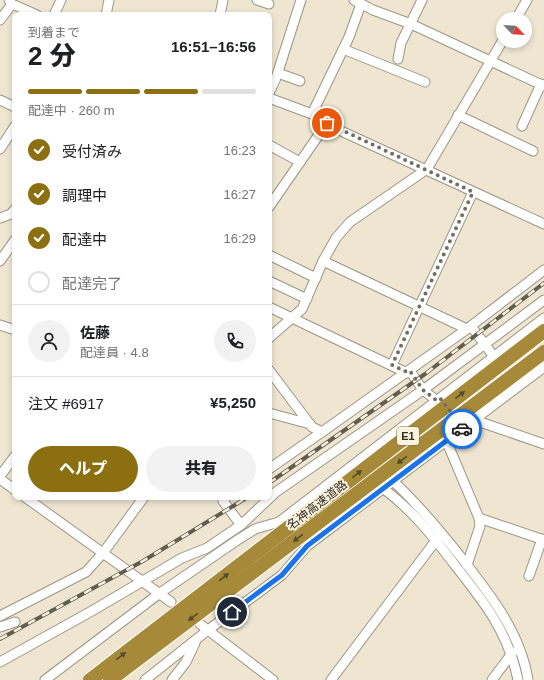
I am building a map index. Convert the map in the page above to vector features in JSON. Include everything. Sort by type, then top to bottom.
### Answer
[{"type":"highway","name":"名神高速道路","points":[[90,680],[544,331]]},
{"type":"highway","name":"名神高速道路","points":[[110,680],[544,352]]},
{"type":"street","points":[[55,12],[61,0]]},
{"type":"street","points":[[107,12],[109,0]]},
{"type":"street","points":[[221,12],[223,0]]},
{"type":"street","points":[[257,0],[269,4]]},
{"type":"street","points":[[272,86],[278,73],[301,0]]},
{"type":"street","points":[[398,59],[401,43],[422,0]]},
{"type":"street","points":[[520,12],[527,0]]},
{"type":"street","points":[[0,20],[10,2],[31,12]]},
{"type":"street","points":[[312,114],[343,50],[358,2],[411,24],[543,85],[522,126]]},
{"type":"street","points":[[272,336],[302,309],[323,262],[336,238],[350,222],[427,169],[498,48]]},
{"type":"street","points":[[343,50],[425,82]]},
{"type":"street","points":[[278,73],[300,81]]},
{"type":"street","points":[[272,99],[312,114],[327,123],[544,224]]},
{"type":"street","points":[[0,100],[12,106]]},
{"type":"street","points":[[458,115],[533,151]]},
{"type":"street","points":[[272,202],[327,123]]},
{"type":"street","points":[[0,149],[12,131]]},
{"type":"street","points":[[272,147],[300,162]]},
{"type":"street","points":[[392,365],[473,192]]},
{"type":"street","points":[[0,218],[12,215]]},
{"type":"street","points":[[0,261],[12,244]]},
{"type":"street","points":[[272,256],[316,278]]},
{"type":"street","points":[[323,262],[469,327],[494,356],[517,387]]},
{"type":"street","points":[[272,467],[408,372],[544,270]]},
{"type":"street","points":[[272,283],[307,299]]},
{"type":"street","points":[[272,496],[423,390],[544,300]]},
{"type":"street","points":[[272,309],[408,372],[423,390],[438,399],[463,428]]},
{"type":"street","points":[[45,680],[160,593],[255,529],[279,522],[544,318]]},
{"type":"street","points":[[0,325],[12,329]]},
{"type":"street","points":[[145,680],[208,630],[282,575],[307,546],[394,482],[446,440],[544,367]]},
{"type":"street","points":[[272,374],[310,424]]},
{"type":"street","points":[[272,414],[310,424],[322,432]]},
{"type":"street","points":[[476,419],[483,423],[544,444]]},
{"type":"street","points":[[446,440],[479,518],[480,526],[467,565]]},
{"type":"street","points":[[0,476],[12,460]]},
{"type":"street","points":[[0,479],[12,488]]},
{"type":"street","points":[[394,482],[410,497],[491,611],[504,634],[518,680]]},
{"type":"street","points":[[384,489],[439,536],[467,565],[492,597],[508,623],[520,648],[528,680]]},
{"type":"street","points":[[29,500],[171,602]]},
{"type":"street","points":[[0,616],[86,572],[103,553],[142,500]]},
{"type":"street","points":[[224,500],[241,525]]},
{"type":"street","points":[[0,662],[182,558],[207,548],[241,525],[268,500]]},
{"type":"street","points":[[479,518],[543,540],[529,576]]},
{"type":"street","points":[[331,680],[439,536]]},
{"type":"street","points":[[0,628],[15,622]]},
{"type":"street","points":[[200,624],[273,680]]},
{"type":"street","points":[[172,680],[186,662],[196,640]]},
{"type":"street","points":[[492,680],[511,654],[520,648]]},
{"type":"railway","points":[[272,481],[425,374],[544,283]]},
{"type":"railway","points":[[0,639],[143,561],[243,500]]},
{"type":"way so far","points":[[327,123],[341,131],[372,143],[473,192],[392,365],[407,372],[410,371],[423,390],[436,400],[440,398],[463,428],[462,429]]},
{"type":"route","points":[[232,612],[282,575],[307,546],[394,482],[462,429]]}]
